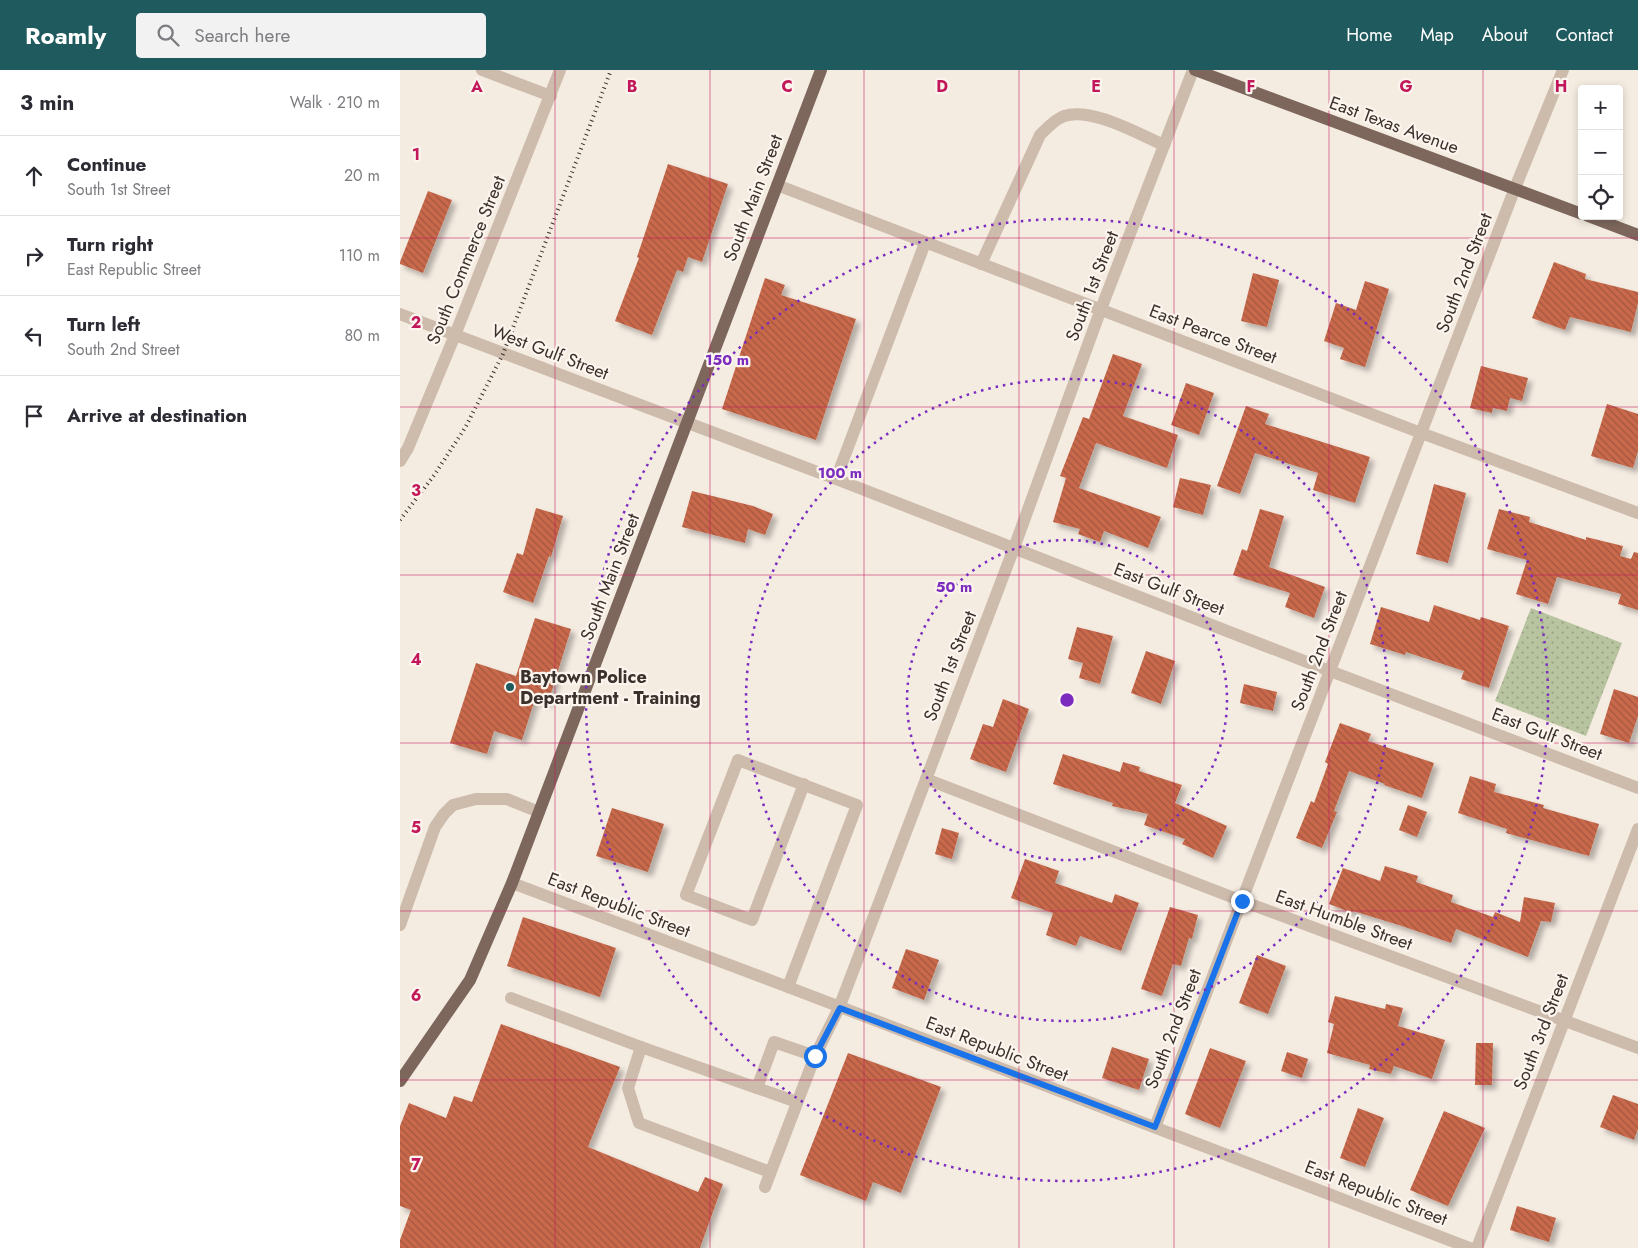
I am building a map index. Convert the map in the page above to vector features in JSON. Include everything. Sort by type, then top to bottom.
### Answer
[{"type":"main road","name":"South Main Street","points":[[400,1081],[470,980],[512,884],[821,70]]},
{"type":"main road","name":"East Texas Avenue","points":[[1194,70],[1578,212]]},
{"type":"main road","points":[[1599,220],[1638,235]]},
{"type":"street","points":[[482,70],[551,96]]},
{"type":"street","name":"South Commerce Street","points":[[400,461],[408,448],[455,335],[560,70]]},
{"type":"street","name":"South 1st Street","points":[[765,1187],[815,1056],[840,1008],[1014,548],[1101,310],[1194,70]]},
{"type":"street","name":"South 2nd Street","points":[[1155,1127],[1515,188],[1563,70]]},
{"type":"street","points":[[981,264],[1040,135],[1050,124],[1064,116],[1080,113],[1097,116],[1164,145]]},
{"type":"street","name":"East Pearce Street","points":[[776,186],[1422,433],[1638,513]]},
{"type":"street","points":[[836,479],[925,243]]},
{"type":"street","name":"West Gulf Street","points":[[400,314],[688,422]]},
{"type":"street","name":"East Gulf Street","points":[[688,422],[1330,671],[1638,788]]},
{"type":"street","points":[[788,987],[858,805],[804,784],[738,760],[686,895],[752,920],[804,784]]},
{"type":"street","name":"East Humble Street","points":[[926,779],[1242,901],[1638,1048]]},
{"type":"street","points":[[400,925],[435,827],[453,805],[476,799],[507,799],[539,812]]},
{"type":"street","name":"South 3rd Street","points":[[1477,1248],[1638,829]]},
{"type":"street","name":"East Republic Street","points":[[512,884],[788,987],[1470,1248]]},
{"type":"street","points":[[511,998],[641,1047],[797,1102]]},
{"type":"street","points":[[757,1088],[774,1042],[815,1056]]},
{"type":"street","points":[[641,1047],[628,1088],[639,1123],[770,1172]]},
{"type":"green space","points":[[1531,608],[1622,643],[1586,736],[1495,701]]},
{"type":"building","points":[[668,164],[728,184],[702,262],[688,257],[683,272],[677,270],[652,335],[615,321],[639,258],[637,257]]},
{"type":"building","points":[[428,191],[452,200],[423,273],[400,264],[400,262]]},
{"type":"building","points":[[1554,262],[1586,274],[1585,279],[1638,292],[1638,303],[1631,332],[1570,317],[1565,330],[1532,318]]},
{"type":"building","points":[[1253,273],[1279,280],[1267,327],[1241,321]]},
{"type":"building","points":[[765,278],[785,285],[781,295],[856,319],[816,440],[722,409]]},
{"type":"building","points":[[1365,281],[1389,289],[1365,367],[1340,359],[1344,348],[1324,341],[1336,303],[1356,310]]},
{"type":"building","points":[[1113,354],[1142,364],[1123,416],[1178,435],[1167,468],[1096,443],[1079,488],[1161,517],[1148,548],[1104,531],[1100,542],[1078,534],[1080,529],[1053,522],[1066,478],[1060,476],[1083,417],[1089,419]]},
{"type":"building","points":[[1481,366],[1528,378],[1522,401],[1510,398],[1507,411],[1493,408],[1492,413],[1470,408]]},
{"type":"building","points":[[1186,383],[1214,393],[1199,435],[1171,425]]},
{"type":"building","points":[[1607,404],[1638,414],[1638,451],[1633,468],[1591,456]]},
{"type":"building","points":[[1246,406],[1269,414],[1265,424],[1370,457],[1355,503],[1313,490],[1318,473],[1255,453],[1240,494],[1217,486]]},
{"type":"building","points":[[1180,478],[1211,485],[1203,515],[1173,507]]},
{"type":"building","points":[[1434,484],[1466,493],[1448,563],[1416,554]]},
{"type":"building","points":[[692,491],[753,506],[773,514],[765,535],[748,529],[745,543],[682,527]]},
{"type":"building","points":[[536,508],[563,516],[551,557],[549,556],[533,603],[503,592],[517,553],[523,555]]},
{"type":"building","points":[[1260,509],[1284,516],[1269,567],[1325,587],[1314,618],[1285,607],[1290,593],[1233,575],[1242,549],[1247,551]]},
{"type":"building","points":[[1499,509],[1530,517],[1529,522],[1586,540],[1586,537],[1623,546],[1620,556],[1631,559],[1634,552],[1638,553],[1638,610],[1618,604],[1621,594],[1557,577],[1548,604],[1516,594],[1527,560],[1487,549]]},
{"type":"building","points":[[1434,605],[1480,620],[1481,617],[1509,626],[1489,688],[1461,679],[1464,671],[1406,652],[1405,655],[1370,644],[1381,607],[1429,622]]},
{"type":"building","name":"Baytown Police Department - Training","points":[[535,618],[571,629],[548,703],[535,699],[522,740],[494,731],[487,754],[450,743],[476,663],[516,676]]},
{"type":"building","points":[[1077,627],[1113,636],[1100,684],[1079,678],[1083,663],[1068,659]]},
{"type":"building","points":[[1146,651],[1175,661],[1161,704],[1131,693]]},
{"type":"building","points":[[1244,684],[1277,692],[1273,711],[1240,703]]},
{"type":"building","points":[[1614,689],[1638,697],[1638,716],[1629,743],[1600,734]]},
{"type":"building","points":[[1003,699],[1029,709],[1006,772],[970,759],[983,724],[993,727]]},
{"type":"building","points":[[1340,723],[1371,734],[1368,741],[1434,763],[1422,798],[1349,771],[1334,811],[1337,812],[1322,848],[1296,838],[1311,801],[1314,803],[1328,764],[1325,762]]},
{"type":"building","points":[[1063,754],[1120,772],[1123,762],[1140,767],[1139,771],[1182,785],[1175,803],[1227,826],[1213,858],[1182,844],[1185,839],[1144,825],[1148,814],[1112,806],[1113,803],[1053,784]]},
{"type":"building","points":[[1470,776],[1496,784],[1494,792],[1544,805],[1543,808],[1599,824],[1589,856],[1506,833],[1507,829],[1458,813]]},
{"type":"building","points":[[1408,805],[1427,812],[1417,837],[1399,830]]},
{"type":"building","points":[[612,808],[664,824],[648,872],[596,856]]},
{"type":"building","points":[[942,828],[959,833],[952,859],[935,854]]},
{"type":"building","points":[[1025,859],[1059,871],[1055,883],[1112,903],[1115,894],[1139,903],[1121,951],[1080,936],[1076,946],[1046,935],[1053,913],[1011,898]]},
{"type":"building","points":[[1385,866],[1418,876],[1416,882],[1453,895],[1451,902],[1493,917],[1495,912],[1520,922],[1524,897],[1555,903],[1551,922],[1541,921],[1528,957],[1456,929],[1451,943],[1353,911],[1352,913],[1329,904],[1343,868],[1380,881]]},
{"type":"building","points":[[1170,907],[1198,915],[1192,939],[1189,938],[1181,966],[1173,964],[1162,996],[1141,989]]},
{"type":"building","points":[[523,917],[616,948],[600,997],[507,966]]},
{"type":"building","points":[[906,949],[939,960],[924,1000],[892,988]]},
{"type":"building","points":[[1257,955],[1286,966],[1268,1014],[1239,1003]]},
{"type":"building","points":[[1335,996],[1385,1009],[1386,1004],[1403,1008],[1398,1026],[1445,1040],[1432,1079],[1394,1066],[1391,1074],[1369,1069],[1370,1065],[1327,1053],[1334,1024],[1328,1022]]},
{"type":"building","points":[[501,1024],[620,1067],[588,1147],[698,1192],[705,1177],[723,1184],[700,1248],[400,1248],[400,1240],[411,1210],[400,1206],[400,1126],[409,1103],[446,1118],[454,1096],[472,1102]]},
{"type":"building","points":[[1476,1043],[1493,1043],[1492,1085],[1475,1085]]},
{"type":"building","points":[[1112,1047],[1149,1059],[1139,1090],[1102,1078]]},
{"type":"building","points":[[1210,1048],[1246,1061],[1220,1128],[1185,1114]]},
{"type":"building","points":[[1287,1052],[1308,1059],[1302,1078],[1281,1071]]},
{"type":"building","points":[[848,1053],[941,1087],[901,1193],[873,1182],[866,1201],[800,1175]]},
{"type":"building","points":[[1613,1095],[1638,1104],[1638,1129],[1634,1140],[1600,1127]]},
{"type":"building","points":[[1358,1108],[1384,1118],[1365,1167],[1340,1158]]},
{"type":"building","points":[[1444,1111],[1485,1128],[1448,1206],[1410,1190]]},
{"type":"building","points":[[1517,1206],[1556,1218],[1549,1242],[1510,1230]]},
{"type":"railway","points":[[400,520],[435,474],[465,428],[503,354],[611,70]]},
{"type":"place","name":"Baytown Police Department - Training","points":[[510,687]]},
{"type":"route","points":[[815,1056],[840,1008],[1155,1127],[1242,901]]}]
